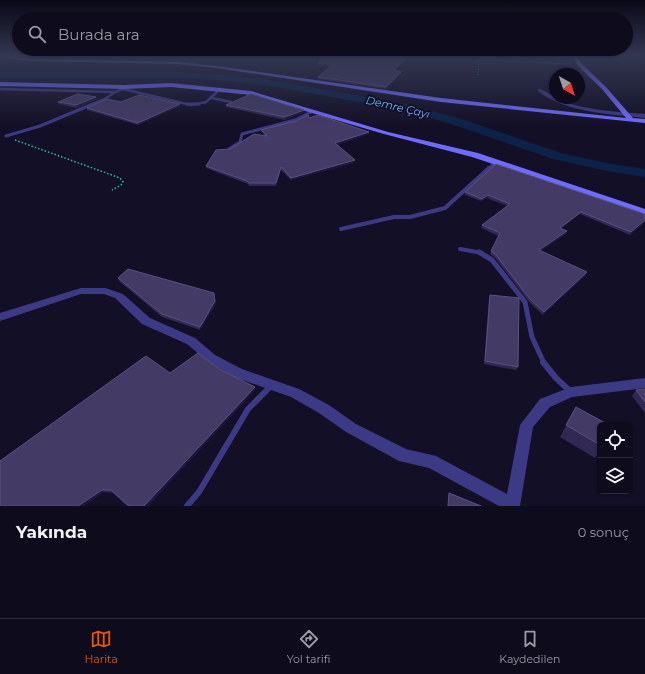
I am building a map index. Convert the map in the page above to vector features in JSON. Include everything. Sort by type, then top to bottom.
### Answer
[{"type":"street","points":[[303,80],[441,100],[645,121]]},
{"type":"street","points":[[595,80],[631,120]]},
{"type":"street","points":[[0,84],[123,88],[171,85],[229,90],[265,96],[386,133],[475,155],[645,212]]},
{"type":"street","points":[[540,90],[547,97],[566,103],[645,116]]},
{"type":"street","points":[[0,317],[81,291],[105,291],[119,296],[146,321],[191,341],[211,358],[238,373],[300,396],[324,409],[351,428],[404,456],[431,461],[512,506],[527,425],[545,403],[571,392],[645,383]]},
{"type":"lane","points":[[6,136],[40,126],[105,99],[123,88],[191,105],[199,105],[212,98],[217,92]]},
{"type":"lane","points":[[0,89],[115,92]]},
{"type":"lane","points":[[212,98],[231,102]]},
{"type":"lane","points":[[229,149],[240,142],[242,134],[296,120],[313,111]]},
{"type":"lane","points":[[341,229],[394,217],[410,217],[445,208],[496,162]]},
{"type":"lane","points":[[460,249],[482,253],[490,258],[525,302],[536,350],[546,367],[558,381],[571,392]]},
{"type":"lane","points":[[187,506],[199,492],[248,409],[272,385]]},
{"type":"path","points":[[6,136],[120,178],[123,182],[121,185],[112,190]]},
{"type":"building","points":[[336,80],[393,80],[386,87]]},
{"type":"building","points":[[78,94],[96,97],[76,105],[58,102]]},
{"type":"building","points":[[251,94],[304,110],[285,117],[226,105]]},
{"type":"building","points":[[139,95],[180,104],[138,123],[87,108],[106,99],[121,102]]},
{"type":"building","points":[[308,115],[309,118],[318,115],[369,132],[335,143],[355,160],[291,178],[281,167],[276,183],[249,183],[206,166],[216,150],[230,149],[254,134],[267,136],[261,130],[296,121]]},
{"type":"building","points":[[496,164],[645,214],[645,220],[631,232],[581,212],[560,228],[567,231],[539,250],[587,272],[544,312],[530,299],[496,255],[491,251],[500,233],[482,225],[510,204],[488,195],[482,199],[465,192]]},
{"type":"building","points":[[128,269],[214,293],[215,301],[200,327],[162,314],[118,278]]},
{"type":"building","points":[[490,295],[519,298],[518,367],[485,361]]},
{"type":"building","points":[[198,353],[221,370],[255,387],[144,506],[129,506],[111,490],[102,490],[78,506],[0,506],[0,461],[146,356],[170,373]]},
{"type":"building","points":[[645,389],[645,402],[636,390]]},
{"type":"building","points":[[576,407],[604,422],[597,422],[597,443],[566,425]]},
{"type":"building","points":[[449,493],[481,506],[448,506]]},
{"type":"waterway","name":"Demre Çayı","points":[[243,80],[277,84],[411,108],[464,124],[558,156],[607,167],[645,173]]}]
